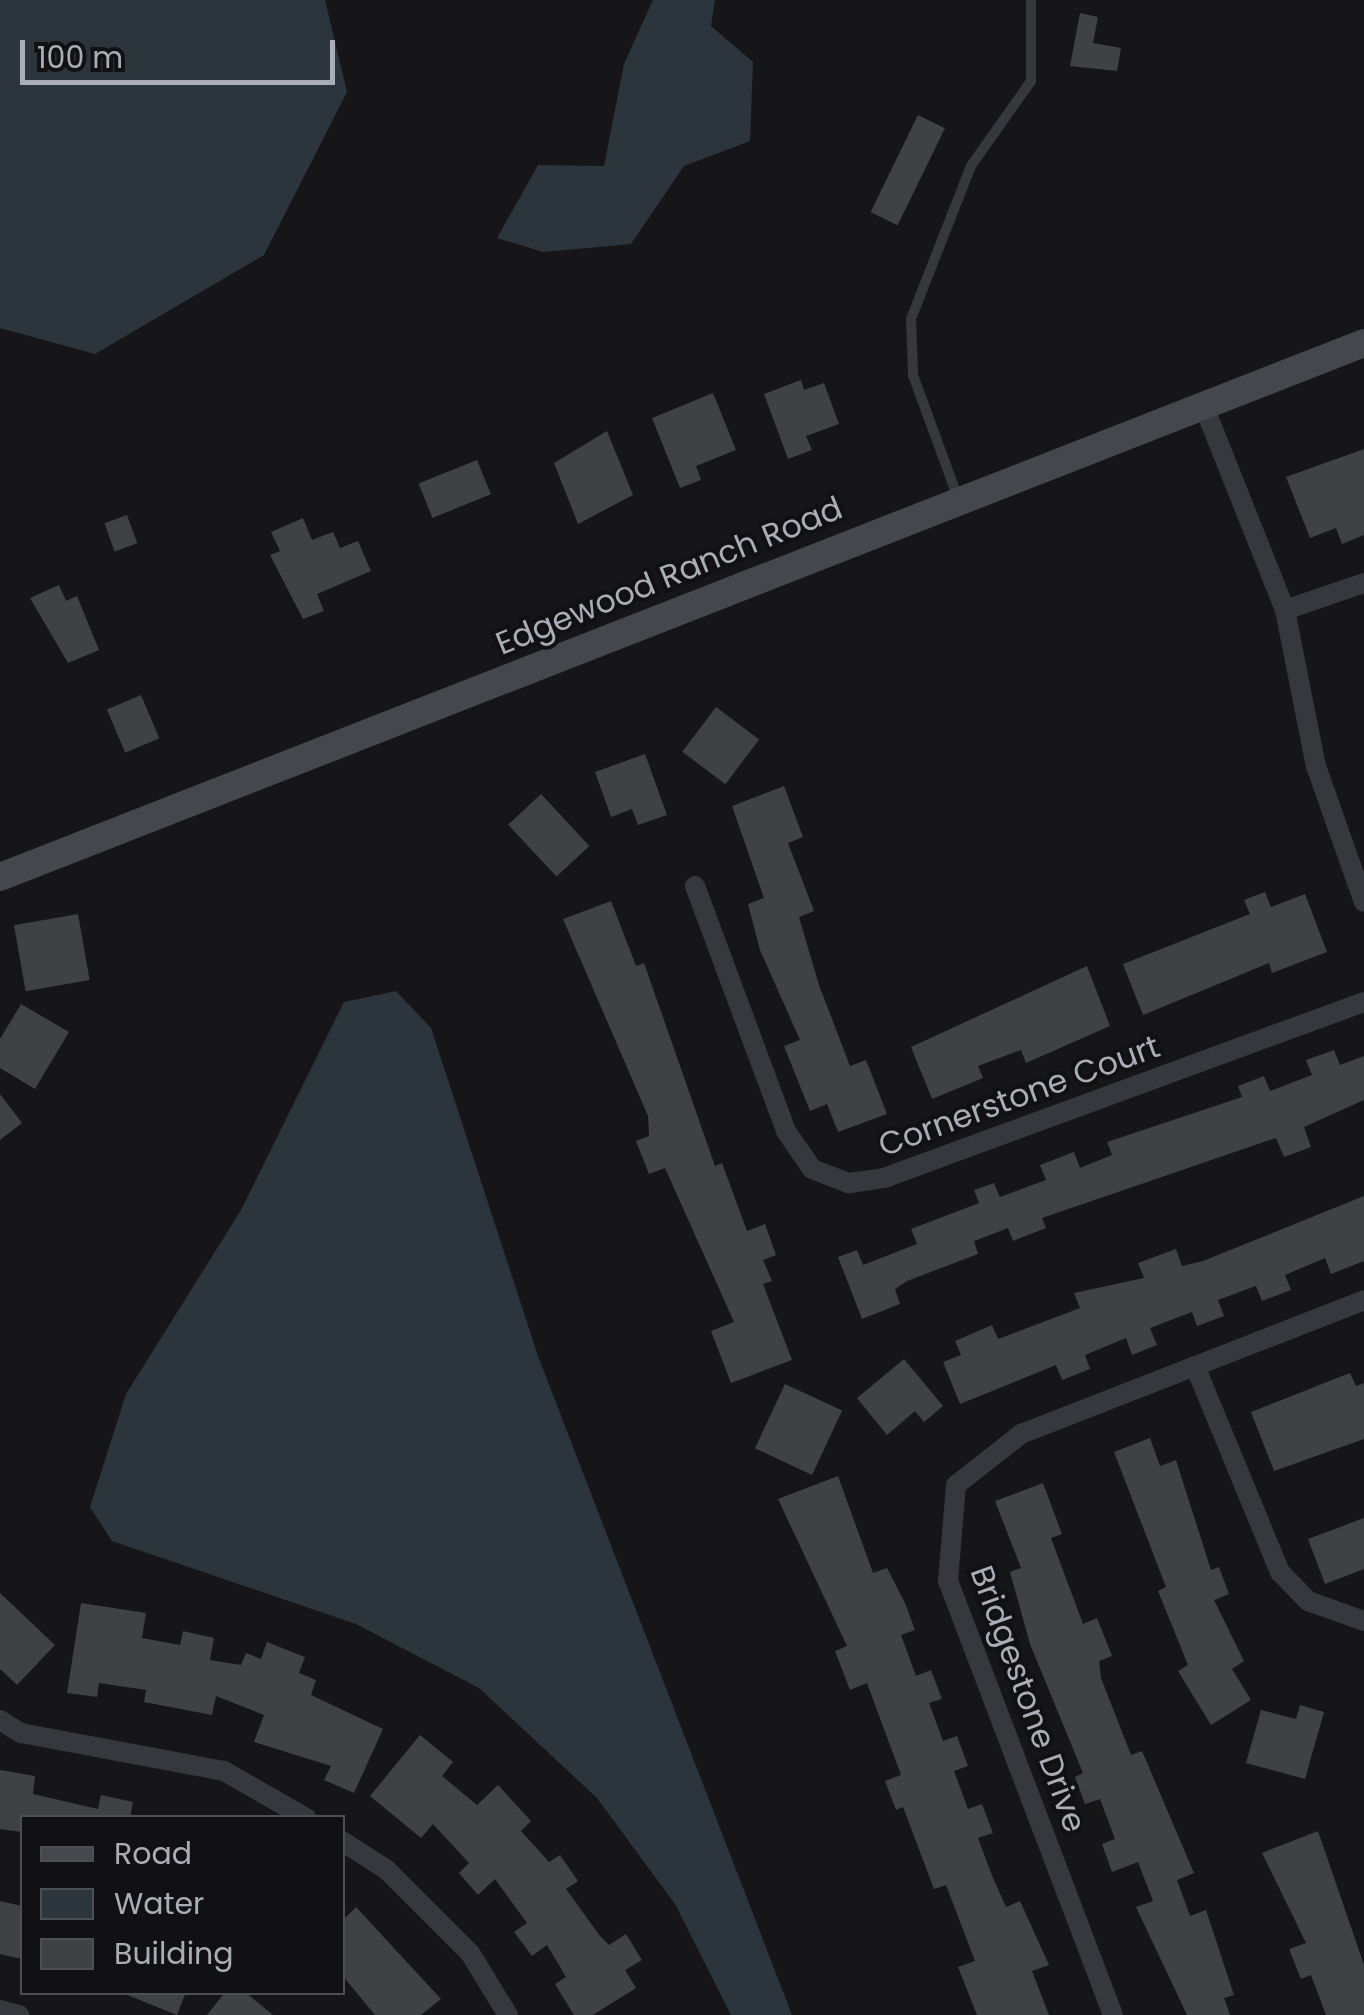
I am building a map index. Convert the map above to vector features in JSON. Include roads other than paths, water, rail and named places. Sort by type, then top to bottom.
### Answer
[{"type":"street","name":"Edgewood Ranch Road","points":[[0,877],[1364,342]]},
{"type":"street","points":[[1203,404],[1285,610],[1316,766],[1364,902]]},
{"type":"street","points":[[1285,610],[1364,584]]},
{"type":"street","name":"Cornerstone Court","points":[[695,886],[786,1131],[812,1169],[849,1183],[884,1178],[1364,1002]]},
{"type":"street","name":"Bridgestone Drive","points":[[1113,2015],[948,1581],[945,1537],[956,1484],[986,1453],[1364,1300]]},
{"type":"street","points":[[1195,1366],[1280,1572],[1308,1602],[1364,1622]]},
{"type":"street","points":[[0,1720],[21,1733],[224,1771],[301,1815]]},
{"type":"street","points":[[345,1843],[387,1870],[470,1953],[508,2015]]},
{"type":"street","points":[[0,2010],[20,2015]]},
{"type":"lane","points":[[959,499],[913,375],[911,319],[970,166],[1031,81],[1031,0]]},
{"type":"water","points":[[0,0],[325,0],[347,92],[264,255],[95,354],[0,328]]},
{"type":"water","points":[[653,0],[715,0],[711,26],[753,62],[750,141],[684,166],[631,244],[543,252],[497,238],[538,165],[604,166],[624,64]]},
{"type":"water","points":[[396,991],[431,1028],[538,1356],[792,2015],[731,2015],[675,1904],[597,1798],[479,1688],[356,1624],[112,1541],[90,1507],[126,1394],[241,1210],[344,1002]]}]
